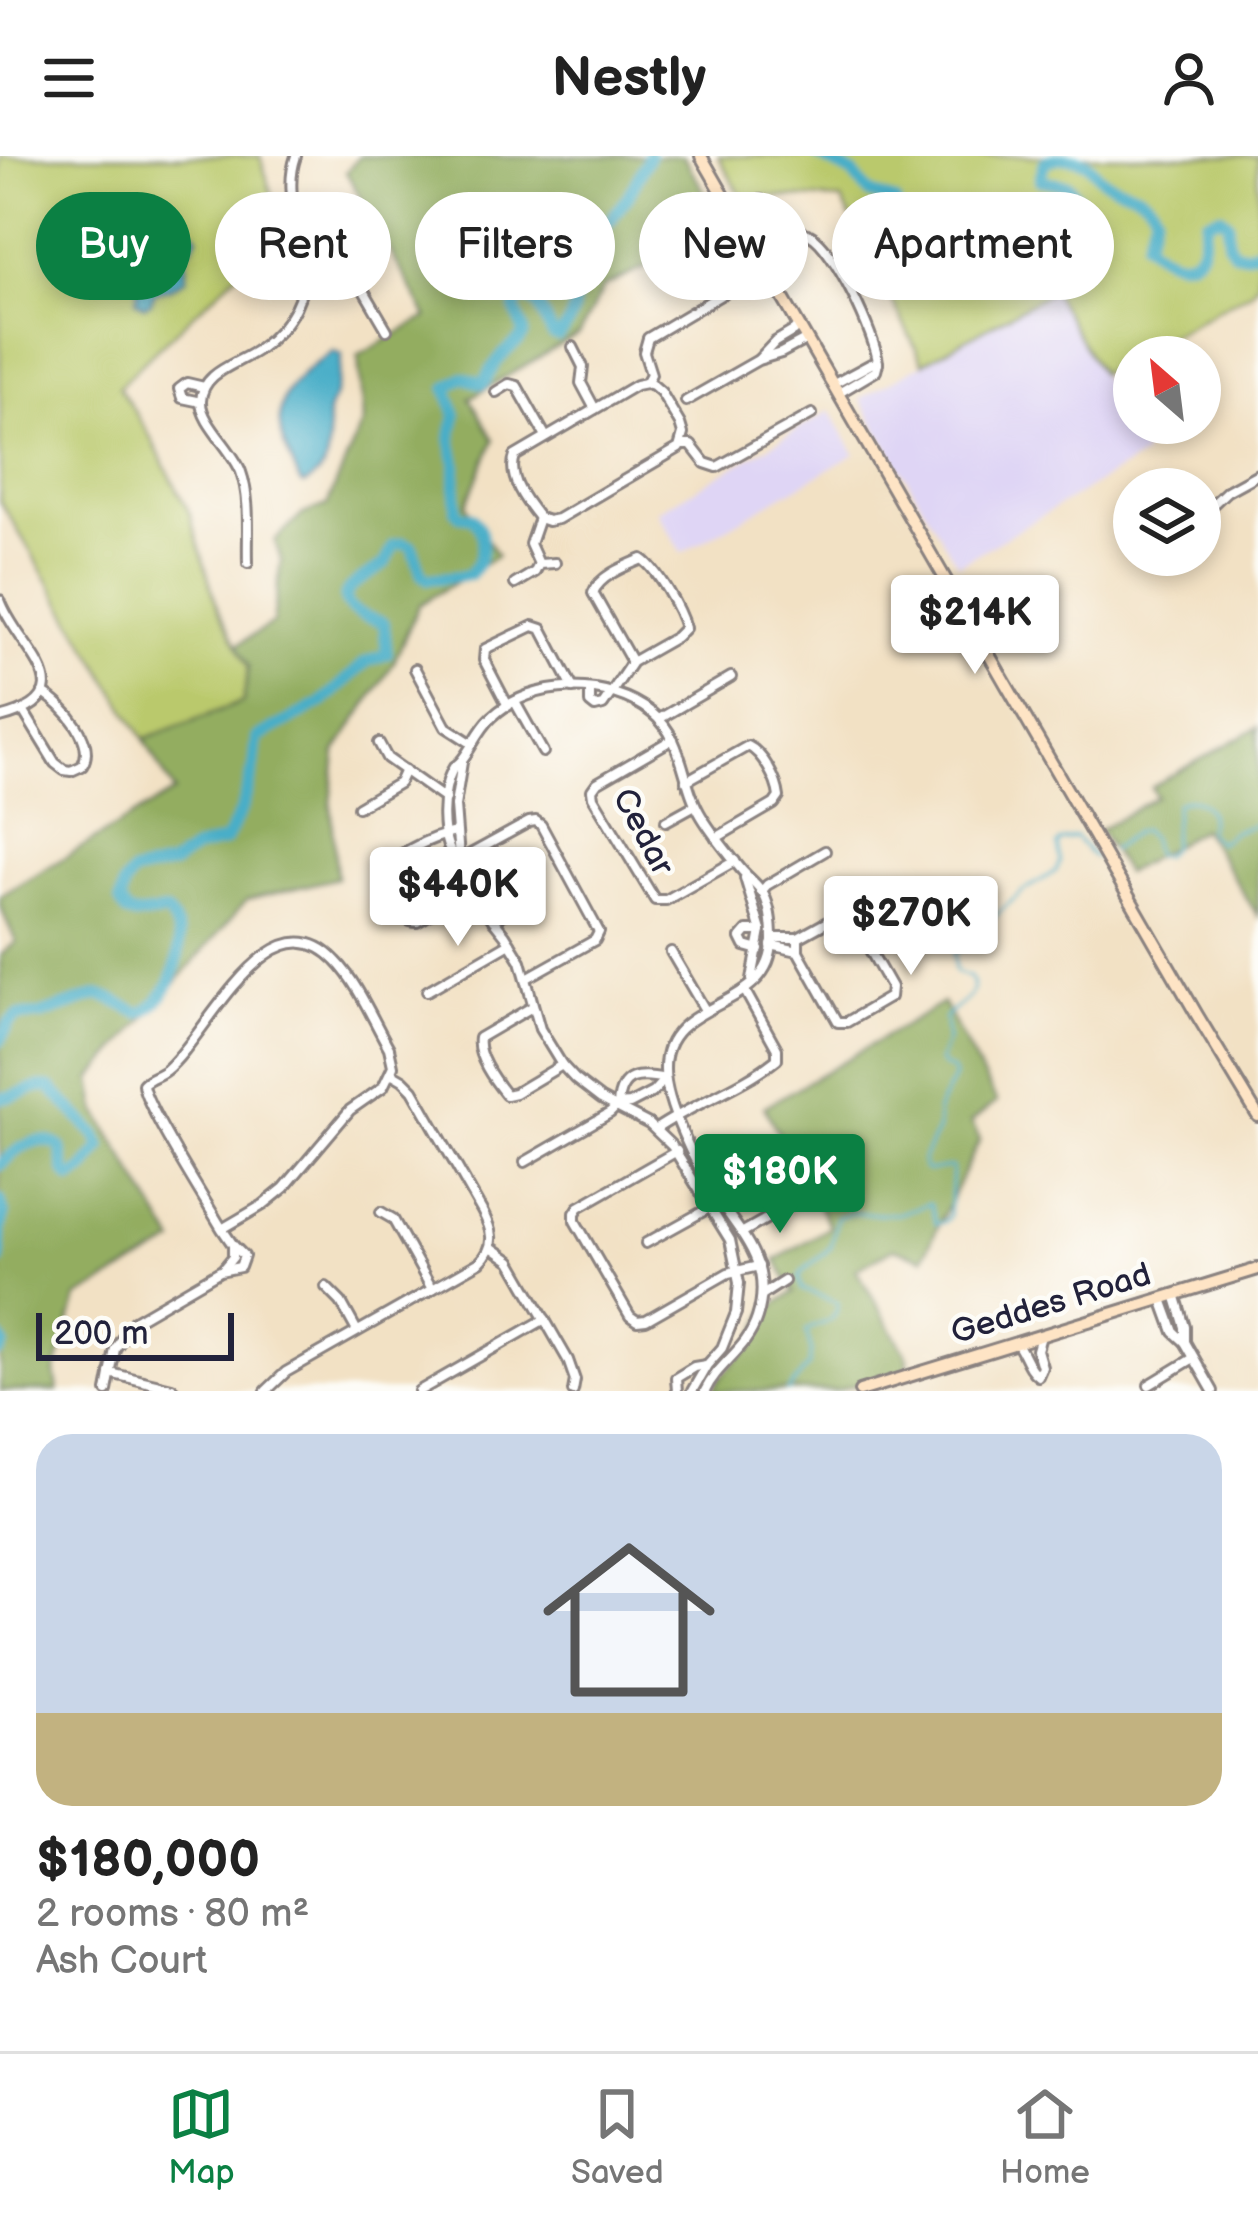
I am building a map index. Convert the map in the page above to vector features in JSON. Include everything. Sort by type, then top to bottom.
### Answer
[{"type":"main road","points":[[701,156],[1258,1116]]},
{"type":"main road","name":"Geddes Road","points":[[860,1391],[1258,1269]]},
{"type":"street","points":[[292,192],[296,156]]},
{"type":"street","points":[[808,234],[826,249],[874,342],[878,364],[837,388]]},
{"type":"street","points":[[248,563],[242,474],[201,402],[204,387],[216,374],[260,349],[284,326],[298,300]]},
{"type":"street","points":[[369,300],[387,330]]},
{"type":"street","points":[[646,383],[651,374],[644,352],[648,338],[712,300]]},
{"type":"street","points":[[661,392],[683,434],[676,451],[558,519],[539,518],[512,475],[518,453],[636,385],[646,383],[661,392],[674,402],[686,401],[758,360],[775,342],[804,333]]},
{"type":"street","points":[[573,347],[583,367],[581,382],[596,409]]},
{"type":"street","points":[[201,402],[182,398],[179,388],[187,383],[204,387]]},
{"type":"street","points":[[496,392],[508,384],[517,386],[546,437]]},
{"type":"street","points":[[680,424],[686,401]]},
{"type":"street","points":[[681,445],[695,448],[709,465],[721,466],[812,414]]},
{"type":"street","points":[[1221,497],[1258,474]]},
{"type":"street","points":[[514,584],[536,572],[539,564],[530,544],[539,518]]},
{"type":"street","points":[[590,689],[590,703],[603,705],[632,662],[685,628],[654,570],[642,559],[602,580],[593,593],[632,662]]},
{"type":"street","points":[[539,564],[555,563]]},
{"type":"street","points":[[0,600],[43,669],[43,693],[34,706],[0,718]]},
{"type":"street","points":[[543,752],[484,660],[485,649],[533,626],[542,629],[573,688]]},
{"type":"street","points":[[415,669],[446,727],[471,743]]},
{"type":"street","points":[[659,719],[731,677]]},
{"type":"street","points":[[458,862],[448,852],[444,835],[454,767],[471,743],[493,716],[533,693],[590,689],[638,703],[659,719],[673,739],[695,805],[770,912],[766,967],[745,992],[690,1019],[676,1034],[666,1057],[665,1079],[688,1145],[759,1266],[757,1318],[749,1336],[705,1391]]},
{"type":"street","points":[[25,712],[58,765],[70,771],[82,766],[88,755],[85,743],[58,703],[43,693]]},
{"type":"street","name":"Cedar","points":[[673,739],[597,783],[593,797],[655,900],[667,900],[735,861]]},
{"type":"street","points":[[379,743],[387,758],[450,800],[458,862],[470,891],[521,961],[540,1029],[562,1065],[588,1090],[656,1129],[676,1151],[730,1240],[739,1298],[733,1324],[692,1391]]},
{"type":"street","points":[[686,781],[748,746],[756,750],[778,788],[774,804],[716,838]]},
{"type":"street","points":[[358,807],[399,783],[405,770]]},
{"type":"street","points":[[666,821],[695,805]]},
{"type":"street","points":[[458,862],[529,822],[541,825],[599,932],[595,940],[526,979]]},
{"type":"street","points":[[455,832],[435,837],[383,866],[380,880],[400,916],[411,923],[470,891]]},
{"type":"street","points":[[758,895],[766,885],[825,851]]},
{"type":"street","points":[[493,920],[529,900]]},
{"type":"street","points":[[766,941],[798,938],[838,916],[850,915],[891,987],[890,997],[848,1022],[838,1022],[797,951],[798,938]]},
{"type":"street","points":[[766,941],[797,951]]},
{"type":"street","points":[[427,991],[510,943]]},
{"type":"street","points":[[107,1391],[118,1343],[134,1321],[223,1269],[243,1263],[242,1252],[222,1229],[143,1092],[143,1084],[167,1070],[257,960],[274,948],[296,944],[322,950],[343,968],[388,1048],[391,1073],[382,1087],[350,1110],[284,1188],[222,1229]]},
{"type":"street","points":[[670,952],[705,1010]]},
{"type":"street","points":[[656,1129],[777,1059],[777,1049],[745,992]]},
{"type":"street","points":[[532,1007],[479,1038],[480,1054],[506,1095],[562,1065]]},
{"type":"street","points":[[266,1391],[286,1372],[480,1262],[490,1247],[491,1230],[482,1210],[413,1090],[391,1073]]},
{"type":"street","points":[[618,1106],[621,1088],[631,1078],[665,1079]]},
{"type":"street","points":[[525,1162],[618,1106],[639,1100],[665,1079]]},
{"type":"street","points":[[705,1178],[765,1142]]},
{"type":"street","points":[[688,1145],[574,1213],[630,1316],[646,1320],[728,1273],[759,1266]]},
{"type":"street","points":[[646,1243],[720,1202]]},
{"type":"street","points":[[743,1232],[796,1202]]},
{"type":"street","points":[[381,1211],[393,1220],[432,1289]]},
{"type":"street","points":[[490,1247],[511,1261],[572,1369],[573,1391]]},
{"type":"street","points":[[761,1295],[784,1281]]},
{"type":"street","points":[[326,1287],[357,1330]]},
{"type":"street","points":[[1169,1297],[1185,1328],[1184,1342],[1214,1391]]},
{"type":"street","points":[[419,1391],[544,1319]]},
{"type":"street","points":[[1041,1336],[1037,1350],[1041,1391]]},
{"type":"street","points":[[1016,1343],[1038,1376]]},
{"type":"street","points":[[1149,1385],[1192,1358]]},
{"type":"street","points":[[677,1391],[676,1378],[694,1367],[718,1370]]},
{"type":"street","points":[[110,1373],[172,1388]]},
{"type":"shaded area","points":[[1034,300],[1058,300],[1113,398],[1113,444],[1139,444],[1145,455],[1123,468],[1113,468],[1113,474],[958,565],[860,399]]},
{"type":"shaded area","points":[[830,411],[855,454],[682,553],[657,511]]},
{"type":"green space","points":[[0,156],[260,156],[271,192],[215,192],[215,294],[119,387],[189,512],[218,609],[249,667],[243,703],[144,739],[0,501]]},
{"type":"green space","points":[[359,156],[683,156],[705,192],[639,192],[639,270],[615,282],[615,192],[415,192],[415,296],[391,253],[391,192],[357,192],[346,172]]},
{"type":"green space","points":[[718,156],[1258,156],[1258,282],[1251,291],[1169,336],[1113,336],[1113,367],[1100,374],[1057,300],[1114,300],[1114,192],[832,192],[832,200],[808,198],[808,192],[739,192]]},
{"type":"green space","points":[[418,300],[597,300],[579,334],[470,398],[494,440],[466,505],[497,556],[419,605],[393,664],[336,752],[331,804],[337,878],[247,900],[92,1079],[97,1111],[175,1243],[77,1298],[55,1372],[58,1391],[0,1391],[0,956],[16,942],[0,896],[174,792],[144,739],[243,702],[249,667],[237,645],[273,623],[281,560],[275,541],[303,514],[327,505],[363,422],[358,356],[427,317]]},
{"type":"green space","points":[[892,300],[1036,300],[923,363]]},
{"type":"green space","points":[[1258,727],[1258,916],[1202,829],[1125,873],[1099,830],[1156,797],[1151,787]]},
{"type":"green space","points":[[943,1003],[997,1102],[971,1122],[980,1139],[923,1258],[894,1248],[856,1269],[908,1357],[907,1371],[834,1391],[713,1391],[751,1345],[767,1310],[794,1292],[776,1260],[830,1227],[764,1107]]},
{"type":"water","points":[[333,351],[342,355],[329,409],[328,454],[321,471],[304,485],[284,445],[280,414],[297,379]]},
{"type":"waterway","points":[[0,1041],[18,1016],[41,1015],[98,995],[139,1013],[161,997],[178,952],[174,923],[165,912],[127,913],[120,902],[124,885],[132,874],[172,865],[195,849],[225,841],[242,809],[257,738],[323,702],[366,662],[387,654],[384,623],[356,612],[345,597],[354,584],[385,563],[394,545],[412,546],[422,575],[428,579],[469,575],[474,569],[482,539],[472,517],[456,511],[451,439],[456,415],[447,388],[463,377],[483,384],[521,338],[523,328],[515,309],[519,299],[533,301],[552,334],[558,336],[570,320],[574,300],[569,288],[552,275],[555,259],[610,221],[649,156]]},
{"type":"waterway","points":[[818,156],[853,174],[870,194],[895,202],[900,215],[882,243],[914,276],[930,266],[955,219],[982,227],[1001,211],[1010,213],[1012,232],[996,261],[1003,268],[1012,263],[1026,241],[1056,236],[1077,197],[1068,185],[1040,180],[1044,163],[1060,158],[1083,161],[1108,182],[1145,199],[1156,213],[1146,242],[1164,256],[1180,261],[1194,257],[1201,248],[1207,220],[1220,216],[1228,222],[1228,242],[1234,252],[1258,250]]},
{"type":"waterway","points":[[1111,850],[1142,830],[1151,839],[1155,856],[1164,856],[1171,847],[1176,804],[1184,800],[1198,801],[1207,810],[1207,831],[1218,843],[1258,824]]},
{"type":"waterway","points":[[788,1391],[809,1365],[806,1331],[830,1320],[837,1311],[838,1303],[802,1289],[799,1278],[831,1247],[837,1217],[898,1214],[930,1203],[936,1224],[949,1217],[952,1167],[928,1171],[922,1161],[938,1129],[937,1110],[954,1077],[939,1061],[947,1040],[945,1018],[966,1000],[973,985],[970,977],[955,972],[954,952],[977,944],[987,923],[1022,892],[1056,871],[1060,841],[1075,837],[1097,857]]},
{"type":"waterway","points":[[0,1098],[51,1088],[96,1135],[101,1147],[84,1170],[71,1178],[61,1147],[44,1141],[21,1148],[0,1165]]},
{"type":"waterway","points":[[0,1200],[4,1215],[0,1260]]},
{"type":"waterway","points":[[0,1338],[4,1345],[0,1351]]}]
